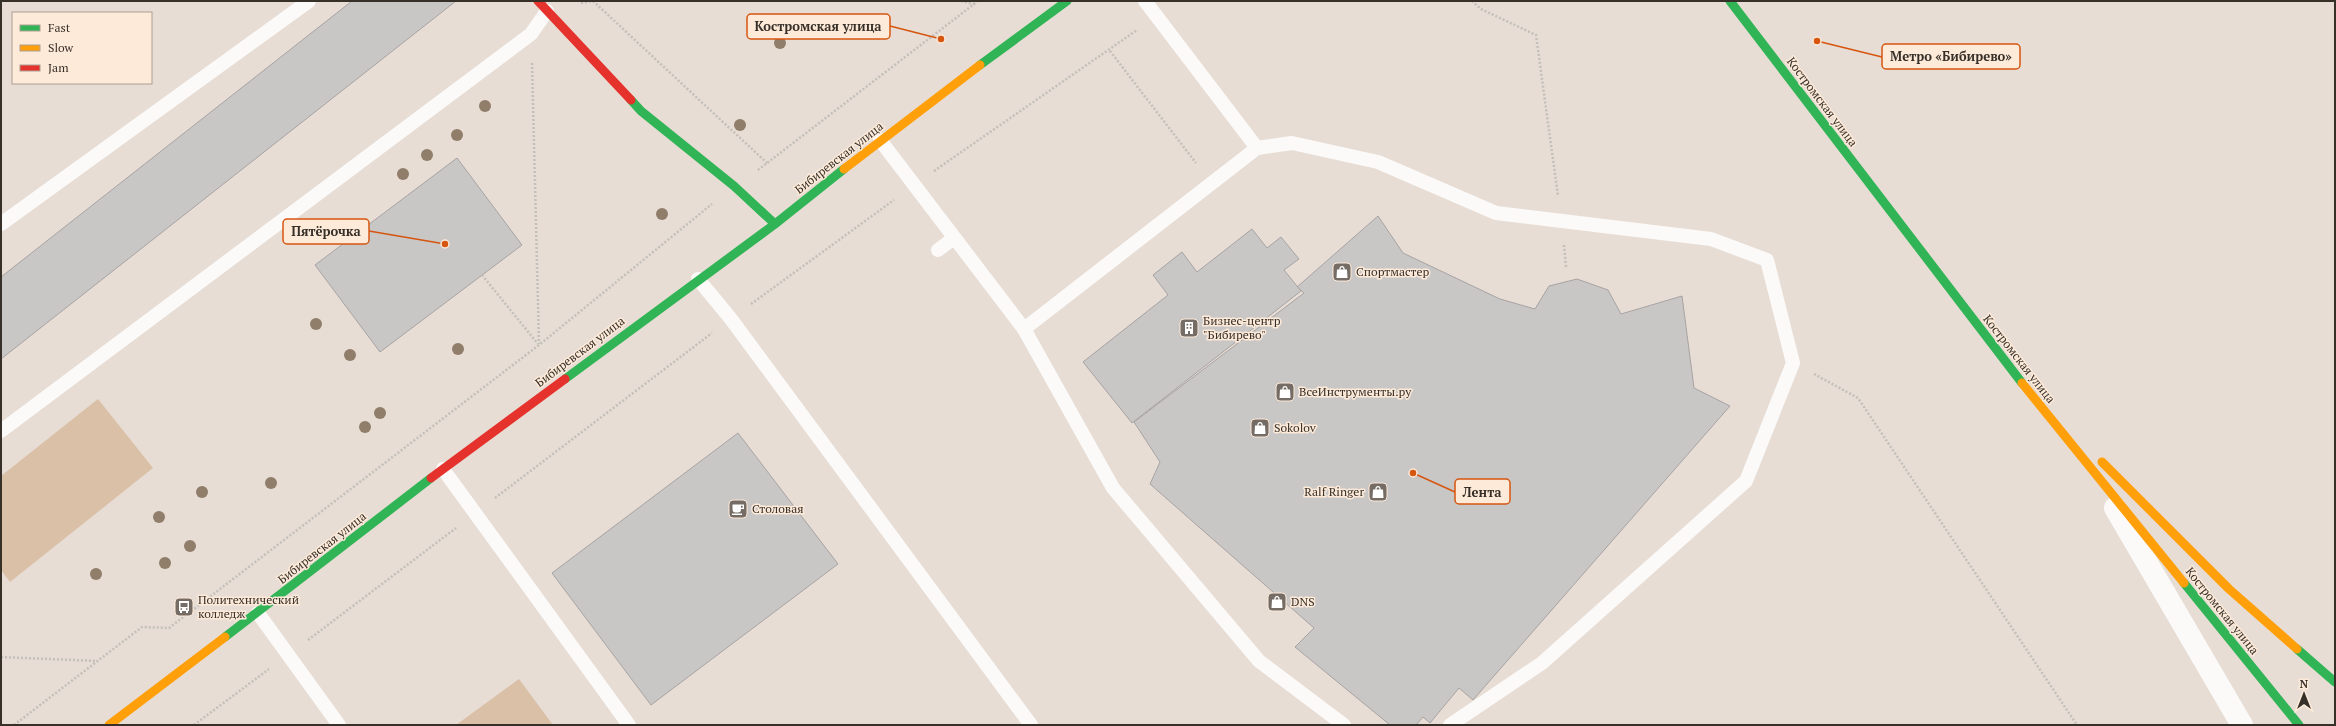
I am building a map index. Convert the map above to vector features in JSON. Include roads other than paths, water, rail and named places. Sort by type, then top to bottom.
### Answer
[{"type":"main road","name":"Бибиревская улица","points":[[109,725],[258,613],[443,469],[698,279],[775,224],[880,140],[1067,1]]},
{"type":"main road","name":"Костромская улица","points":[[1730,1],[2019,379],[2094,464],[2299,725]]},
{"type":"main road","points":[[542,6],[641,111],[734,186],[775,224]]},
{"type":"main road","points":[[2019,379],[2085,446]]},
{"type":"main road","points":[[2094,464],[2229,589],[2335,682]]},
{"type":"street","points":[[2094,464],[2242,725]]},
{"type":"lane","points":[[1,224],[309,1]]},
{"type":"lane","points":[[1145,1],[1257,148]]},
{"type":"lane","points":[[1,431],[531,34],[542,6]]},
{"type":"lane","points":[[880,140],[1024,329],[1113,488],[1260,661],[1344,725]]},
{"type":"lane","points":[[1024,329],[1257,148],[1292,143],[1378,162],[1496,213],[1711,239],[1767,260],[1793,363],[1746,481],[1542,663],[1450,725]]},
{"type":"lane","points":[[938,250],[954,238]]},
{"type":"lane","points":[[698,279],[731,319],[1031,725]]},
{"type":"lane","points":[[443,469],[629,725]]},
{"type":"lane","points":[[258,613],[339,725]]},
{"type":"place","name":"Костромская улица","points":[[941,39]]},
{"type":"place","name":"Метро «Бибирево»","points":[[1817,41]]},
{"type":"place","name":"Пятёрочка","points":[[445,244]]},
{"type":"place","name":"Спортмастер","points":[[1342,272]]},
{"type":"place","name":"Бизнес-центр \"Бибирево\"","points":[[1189,328]]},
{"type":"place","name":"ВсеИнструменты.ру","points":[[1285,392]]},
{"type":"place","name":"Sokolov","points":[[1260,428]]},
{"type":"place","name":"Лента","points":[[1413,473]]},
{"type":"place","name":"Ralf Ringer","points":[[1378,492]]},
{"type":"place","name":"Столовая","points":[[738,509]]},
{"type":"place","name":"DNS","points":[[1277,602]]},
{"type":"place","name":"Политехнический колледж","points":[[184,607]]}]
